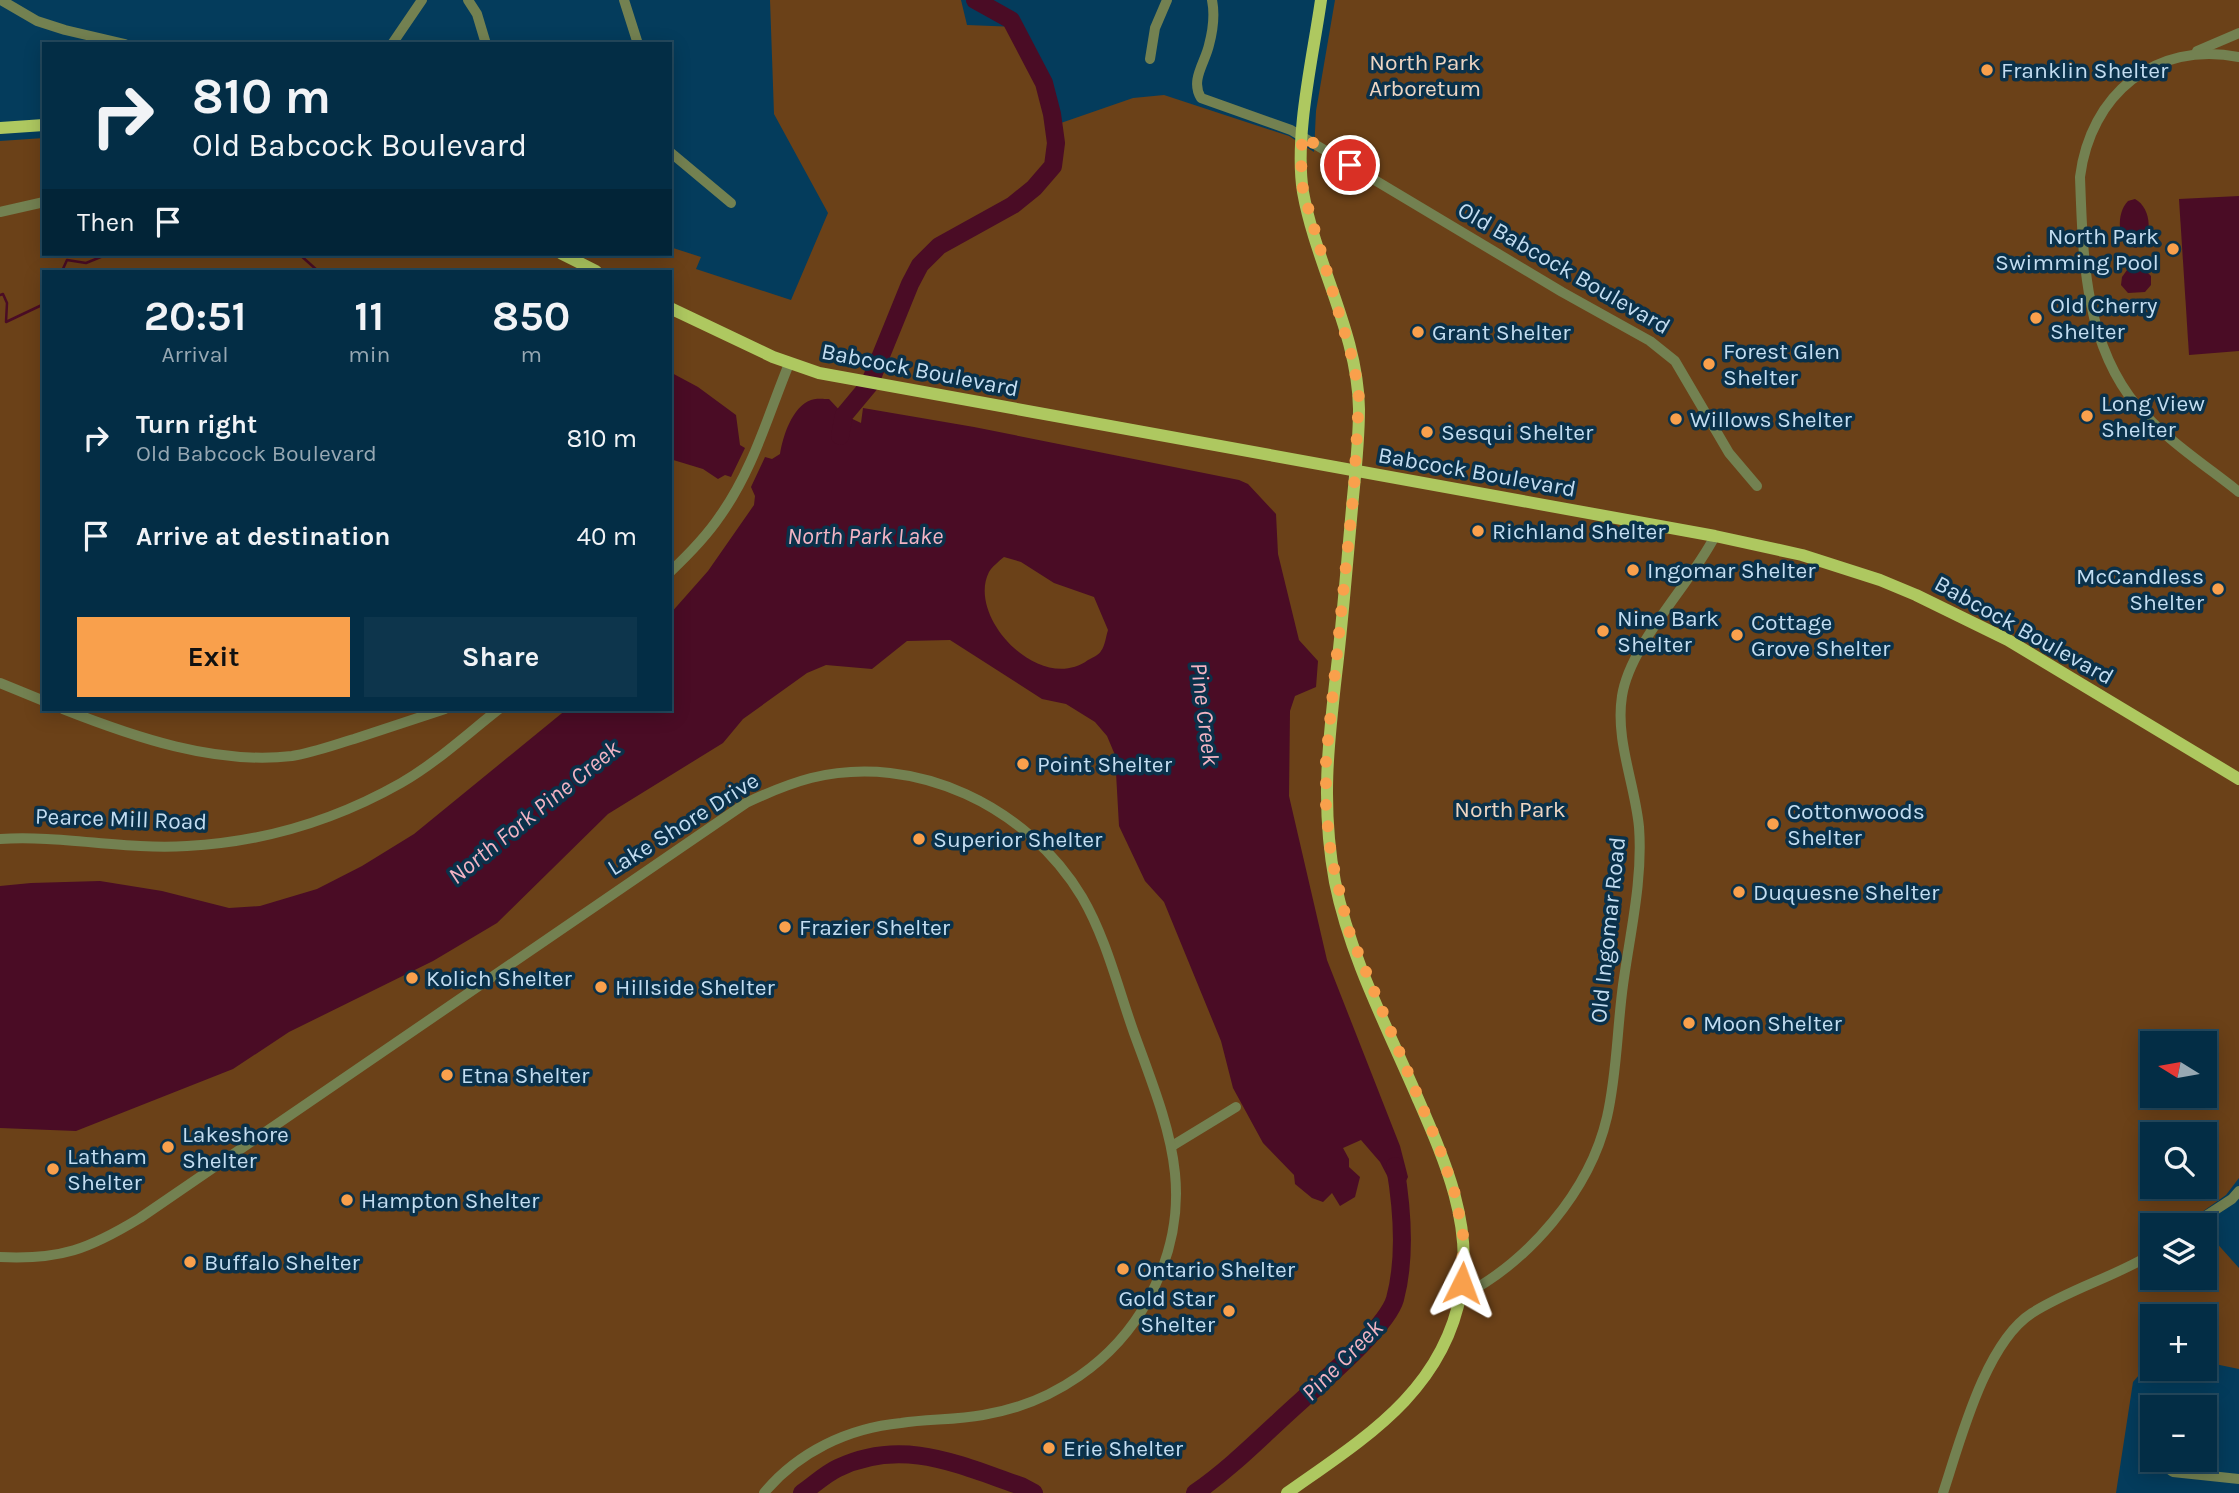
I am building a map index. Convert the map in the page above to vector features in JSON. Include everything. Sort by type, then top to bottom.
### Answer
[{"type":"main road","points":[[1287,1493],[1372,1432],[1407,1399],[1430,1371],[1448,1335],[1460,1297],[1464,1251],[1455,1194],[1439,1147],[1349,931],[1336,883],[1328,832],[1326,760],[1359,413],[1354,364],[1307,210],[1301,179],[1302,136],[1321,0]]},
{"type":"main road","points":[[0,128],[42,125]]},
{"type":"main road","points":[[566,256],[594,270]]},
{"type":"main road","name":"Babcock Boulevard","points":[[672,310],[789,364],[853,381],[1715,536],[1802,555],[1880,580],[2008,640],[2239,779]]},
{"type":"street","points":[[1,0],[37,21],[116,42]]},
{"type":"street","points":[[393,42],[422,0]]},
{"type":"street","points":[[468,0],[477,14],[485,42]]},
{"type":"street","points":[[624,0],[637,42]]},
{"type":"street","points":[[1150,60],[1155,27],[1167,0]]},
{"type":"street","name":"Old Babcock Boulevard","points":[[1212,0],[1210,43],[1196,86],[1201,98],[1291,130],[1667,352],[1682,372],[1729,453],[1757,486]]},
{"type":"street","points":[[2239,33],[2187,55],[2161,62],[2129,82],[2104,108],[2093,128],[2082,158],[2080,177],[2090,300],[2098,336],[2116,376],[2156,425],[2239,492]]},
{"type":"street","points":[[2187,55],[2218,54],[2239,57]]},
{"type":"street","points":[[672,154],[731,203]]},
{"type":"street","points":[[0,212],[42,202]]},
{"type":"street","points":[[672,570],[721,516],[759,442],[789,364]]},
{"type":"street","name":"Old Ingomar Road","points":[[1460,1297],[1494,1277],[1551,1222],[1591,1163],[1604,1129],[1613,1088],[1640,855],[1636,804],[1621,731],[1622,695],[1634,660],[1715,536]]},
{"type":"street","points":[[0,683],[42,700]]},
{"type":"street","points":[[68,711],[113,729],[179,748],[256,757],[293,755],[338,744],[439,711]]},
{"type":"street","name":"Pearce Mill Road","points":[[0,839],[29,837],[186,846],[262,838],[331,817],[402,783],[497,711]]},
{"type":"street","name":"Lake Shore Drive","points":[[0,1257],[57,1256],[89,1246],[118,1232],[718,821],[769,793],[814,778],[872,773],[903,776],[967,794],[1008,817],[1031,835],[1053,858],[1083,900],[1100,937],[1162,1108],[1172,1146],[1176,1199],[1172,1232],[1165,1258],[1158,1278],[1128,1332],[1102,1359],[1065,1386],[1019,1407],[984,1415],[882,1425],[833,1441],[790,1467],[764,1493]]},
{"type":"street","points":[[1172,1146],[1236,1107]]},
{"type":"street","points":[[2210,1213],[2239,1191]]},
{"type":"street","points":[[1943,1493],[1972,1404],[1998,1352],[2013,1330],[2027,1316],[2140,1261]]},
{"type":"street","points":[[2173,1472],[2239,1479]]},
{"type":"green space","name":"North Park","points":[[770,0],[961,0],[967,25],[1017,27],[1058,124],[1133,98],[1164,95],[1289,136],[1314,152],[1316,111],[1335,0],[2239,0],[2239,1178],[2226,1195],[2201,1213],[2140,1213],[2140,1290],[2217,1290],[2217,1243],[2239,1268],[2239,1369],[2217,1364],[2217,1304],[2140,1304],[2140,1375],[2133,1382],[2116,1493],[0,1493],[0,141],[42,138],[42,256],[672,256],[672,248],[701,257],[696,269],[791,300],[828,213],[774,114]]},
{"type":"water","points":[[2239,196],[2239,351],[2189,355],[2179,199]]},
{"type":"water","points":[[2135,199],[2145,209],[2149,224],[2146,238],[2136,248],[2125,240],[2120,227],[2124,206]]},
{"type":"water","points":[[2144,269],[2151,276],[2151,285],[2145,292],[2128,293],[2121,285],[2122,277],[2127,270]]},
{"type":"water","points":[[672,373],[698,387],[736,415],[740,445],[745,448],[731,477],[725,475],[718,479],[703,469],[672,460]]},
{"type":"water","name":"North Park Lake","points":[[818,399],[829,399],[844,415],[861,423],[863,408],[974,427],[1239,480],[1248,484],[1276,514],[1278,554],[1299,640],[1318,661],[1316,687],[1295,696],[1290,711],[1289,796],[1327,960],[1400,1146],[1408,1177],[1401,1191],[1393,1187],[1380,1162],[1361,1140],[1343,1148],[1349,1159],[1349,1167],[1360,1177],[1355,1197],[1340,1206],[1332,1193],[1323,1202],[1312,1198],[1295,1184],[1294,1175],[1263,1143],[1233,1088],[1221,1041],[1164,902],[1145,881],[1119,826],[1115,755],[1107,736],[1095,722],[1066,704],[1042,699],[950,640],[907,641],[872,669],[826,665],[807,673],[743,719],[723,743],[608,814],[497,923],[433,961],[289,1032],[233,1069],[76,1131],[0,1128],[0,886],[100,881],[162,891],[229,908],[260,906],[317,889],[362,866],[414,834],[565,711],[672,711],[672,612],[708,571],[754,505],[755,496],[751,487],[765,457],[772,459],[780,454],[786,431],[794,415],[804,404]],"holes":[[[1004,557],[1021,562],[1054,583],[1094,597],[1108,630],[1099,654],[1069,668],[1049,667],[1030,659],[1012,646],[998,629],[988,610],[985,590],[989,572]]]},
{"type":"waterway","name":"Pine Creek","points":[[840,436],[844,415],[869,385],[920,265],[939,246],[1013,205],[1034,188],[1053,166],[1056,143],[1044,83],[1011,20],[975,0]]},
{"type":"waterway","points":[[62,270],[67,260],[86,263],[103,256]]},
{"type":"waterway","points":[[301,256],[317,270]]},
{"type":"waterway","points":[[0,295],[3,294],[7,303],[6,322],[42,305]]},
{"type":"waterway","name":"Pine Creek","points":[[1195,1493],[1236,1460],[1338,1367],[1368,1338],[1390,1311],[1395,1299],[1402,1250],[1400,1198],[1395,1166]]},
{"type":"waterway","name":"Pine Creek","points":[[802,1493],[833,1470],[862,1459],[885,1455],[908,1455],[953,1463],[1034,1493]]},
{"type":"place","name":"Franklin Shelter","points":[[1987,70]]},
{"type":"place","name":"North Park Swimming Pool","points":[[2173,249]]},
{"type":"place","name":"Old Cherry Shelter","points":[[2036,318]]},
{"type":"place","name":"Grant Shelter","points":[[1418,332]]},
{"type":"place","name":"Forest Glen Shelter","points":[[1709,364]]},
{"type":"place","name":"Long View Shelter","points":[[2087,416]]},
{"type":"place","name":"Willows Shelter","points":[[1676,419]]},
{"type":"place","name":"Sesqui Shelter","points":[[1427,432]]},
{"type":"place","name":"Richland Shelter","points":[[1478,531]]},
{"type":"place","name":"Ingomar Shelter","points":[[1633,570]]},
{"type":"place","name":"McCandless Shelter","points":[[2218,589]]},
{"type":"place","name":"Nine Bark Shelter","points":[[1603,631]]},
{"type":"place","name":"Cottage Grove Shelter","points":[[1737,635]]},
{"type":"place","name":"Point Shelter","points":[[1023,764]]},
{"type":"place","name":"Cottonwoods Shelter","points":[[1773,824]]},
{"type":"place","name":"Superior Shelter","points":[[919,839]]},
{"type":"place","name":"Duquesne Shelter","points":[[1739,892]]},
{"type":"place","name":"Frazier Shelter","points":[[785,927]]},
{"type":"place","name":"Kolich Shelter","points":[[412,978]]},
{"type":"place","name":"Hillside Shelter","points":[[601,987]]},
{"type":"place","name":"Moon Shelter","points":[[1689,1023]]},
{"type":"place","name":"Etna Shelter","points":[[447,1075]]},
{"type":"place","name":"Lakeshore Shelter","points":[[168,1147]]},
{"type":"place","name":"Latham Shelter","points":[[53,1169]]},
{"type":"place","name":"Hampton Shelter","points":[[347,1200]]},
{"type":"place","name":"Buffalo Shelter","points":[[190,1262]]},
{"type":"place","name":"Ontario Shelter","points":[[1123,1269]]},
{"type":"place","name":"Gold Star Shelter","points":[[1229,1311]]},
{"type":"place","name":"Erie Shelter","points":[[1049,1448]]},
{"type":"route","points":[[1350,165],[1302,136],[1301,179],[1307,210],[1354,364],[1359,398],[1344,598],[1326,760],[1328,832],[1340,904],[1349,931],[1439,1147],[1455,1194],[1463,1235],[1462,1283]]},
{"type":"park label","name":"North Park Arboretum","points":[[1425,75]]},
{"type":"water label","name":"North Fork Pine Creek","points":[[534,812]]}]
